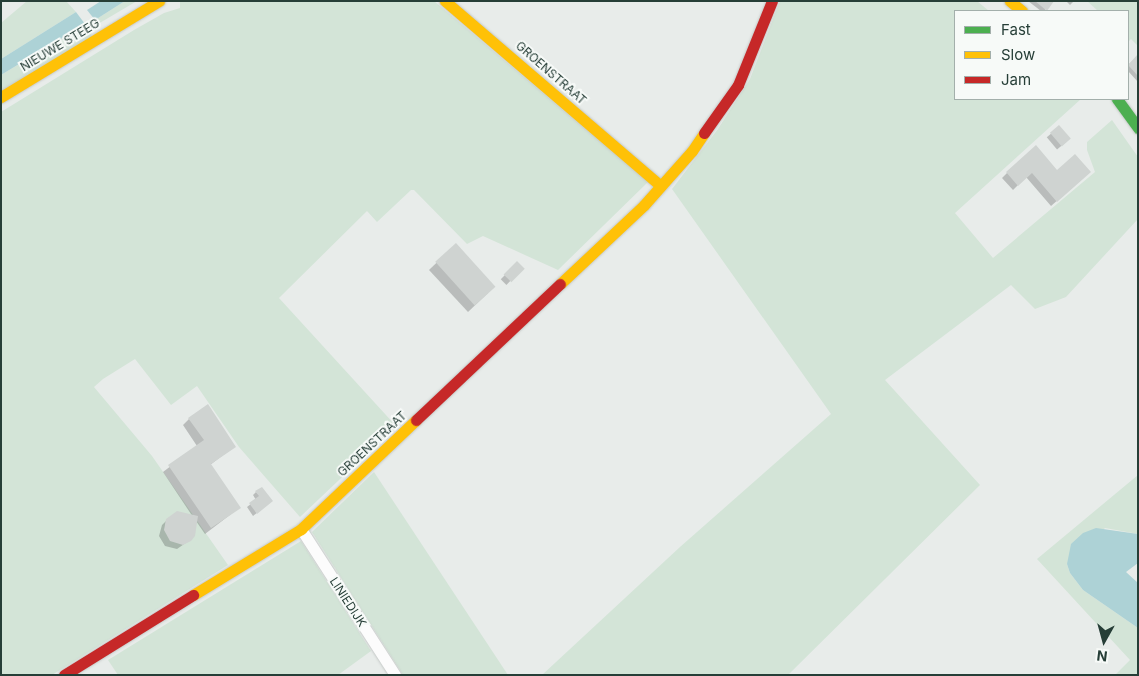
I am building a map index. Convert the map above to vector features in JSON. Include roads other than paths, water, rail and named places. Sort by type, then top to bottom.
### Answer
[{"type":"street","name":"NIEUWE STEEG","points":[[1,97],[159,1]]},
{"type":"street","name":"GROENSTRAAT","points":[[446,1],[661,186]]},
{"type":"street","name":"GROENSTRAAT","points":[[64,675],[301,530],[644,205],[697,145],[738,85],[772,1]]},
{"type":"street","points":[[1010,1],[1021,10]]},
{"type":"street","points":[[1118,100],[1138,128]]},
{"type":"street","name":"LINIEDIJK","points":[[301,530],[395,675]]},
{"type":"water","points":[[101,1],[125,1],[95,20],[87,10]]},
{"type":"water","points":[[76,12],[85,24],[1,75],[1,59]]},
{"type":"water","points":[[1096,528],[1138,534],[1138,563],[1126,572],[1138,583],[1138,628],[1083,590],[1070,573],[1067,564],[1071,544],[1083,533]]}]
